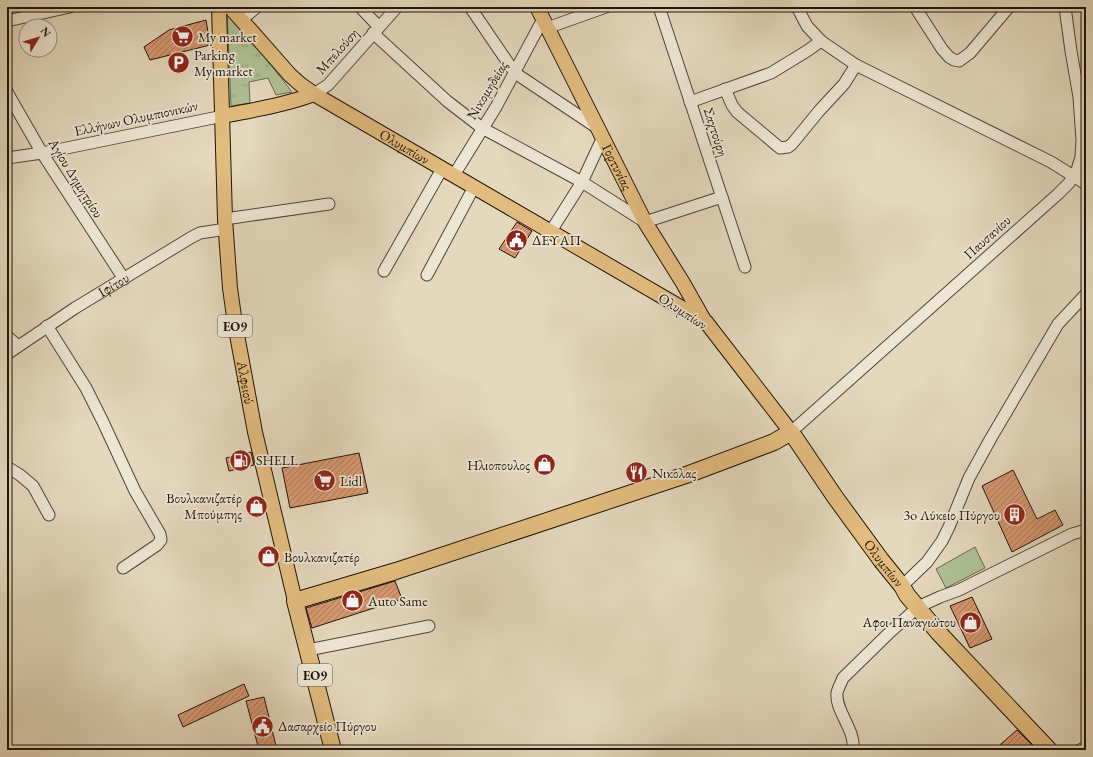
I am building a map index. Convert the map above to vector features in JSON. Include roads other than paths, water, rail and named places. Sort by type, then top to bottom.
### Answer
[{"type":"highway","name":"Ολυμπίων","points":[[791,432],[840,503],[902,586],[907,595],[943,637],[1049,750]]},
{"type":"highway","points":[[295,601],[392,572],[682,476],[774,442],[791,432]]},
{"type":"highway","name":"Αλφειού","points":[[295,601],[333,750]]},
{"type":"main road","name":"Αλφειού","points":[[219,7],[225,224],[230,288],[243,372],[255,432],[295,601]]},
{"type":"main road","name":"Ολυμπίων","points":[[230,7],[290,75],[314,94],[706,322],[791,432]]},
{"type":"main road","name":"Γορτυνίας","points":[[542,18],[645,222],[706,322]]},
{"type":"main road","points":[[223,116],[303,98],[314,94]]},
{"type":"street","points":[[7,21],[70,7]]},
{"type":"street","points":[[241,20],[257,7]]},
{"type":"street","points":[[360,7],[376,30],[447,100],[482,128],[582,182],[645,222],[722,197]]},
{"type":"street","name":"Μπελούση","points":[[314,94],[328,85],[396,7]]},
{"type":"street","points":[[470,7],[515,73],[599,133],[582,182],[551,231]]},
{"type":"street","points":[[542,18],[606,7]]},
{"type":"street","points":[[797,7],[807,26],[821,42],[856,65],[981,126],[1074,175],[1086,184]]},
{"type":"street","points":[[915,7],[942,49],[949,57],[959,61],[970,53],[1009,7]]},
{"type":"street","name":"Παυσανίου","points":[[791,432],[1058,194],[1074,175],[1084,147],[1079,97],[1064,7]]},
{"type":"street","name":"Σαχτούρη","points":[[660,8],[745,267]]},
{"type":"street","name":"Νικομηδείας","points":[[384,271],[448,172],[482,128],[496,107],[515,73],[542,18]]},
{"type":"street","points":[[690,102],[771,73],[821,42]]},
{"type":"street","points":[[725,89],[737,112],[780,148],[784,148],[792,144],[819,111],[844,84],[856,65]]},
{"type":"street","name":"Αγίου Δημητρίου","points":[[7,92],[42,153],[124,279]]},
{"type":"street","name":"Ελλήνων Ολυμπιονικών","points":[[7,158],[42,153],[223,116]]},
{"type":"street","points":[[427,275],[474,187]]},
{"type":"street","name":"Ιφίτου","points":[[7,354],[74,308],[200,233],[225,224],[329,204]]},
{"type":"street","points":[[902,586],[927,562],[942,541],[969,478],[991,438],[1058,324],[1086,294]]},
{"type":"street","points":[[47,326],[86,388],[135,491],[160,534],[160,540],[157,545],[122,568]]},
{"type":"street","points":[[7,336],[18,346]]},
{"type":"street","points":[[7,467],[20,475],[32,486],[49,515]]},
{"type":"street","points":[[853,750],[852,735],[838,702],[837,694],[839,687],[843,678],[888,634],[918,607],[959,590],[1072,534],[1086,530]]},
{"type":"street","points":[[308,650],[429,626]]},
{"type":"street","points":[[1080,750],[1086,747]]},
{"type":"place","name":"My market","points":[[183,37]]},
{"type":"place","name":"Parking My market","points":[[179,63]]},
{"type":"place","name":"ΔΕΥΑΠ","points":[[516,240]]},
{"type":"place","name":"SHELL","points":[[240,460]]},
{"type":"place","name":"Ηλιοπουλος","points":[[545,465]]},
{"type":"place","name":"Νικολας","points":[[636,473]]},
{"type":"place","name":"Lidl","points":[[325,481]]},
{"type":"place","name":"Βουλκανιζατέρ Μπούμπης","points":[[257,506]]},
{"type":"place","name":"3o Λύκειο Πύργου","points":[[1015,515]]},
{"type":"place","name":"Βουλκανιζατέρ","points":[[269,557]]},
{"type":"place","name":"Auto Same","points":[[353,601]]},
{"type":"place","name":"Αφοι Παναγιώτου","points":[[971,622]]},
{"type":"place","name":"Δασαρχείο Πύργου","points":[[262,726]]}]
